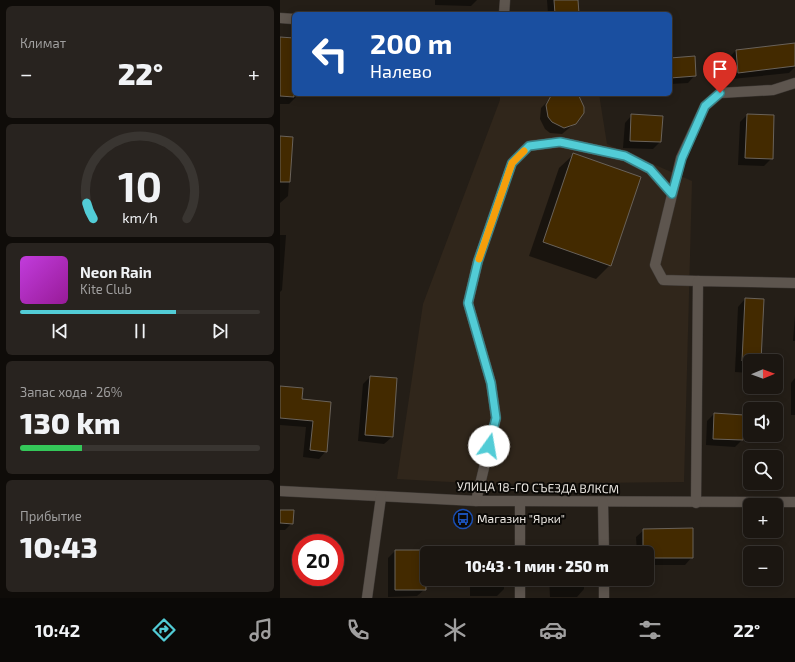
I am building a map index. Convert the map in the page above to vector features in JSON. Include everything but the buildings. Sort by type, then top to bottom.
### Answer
[{"type":"street","points":[[504,12],[505,0]]},
{"type":"street","points":[[280,18],[292,19]]},
{"type":"street","points":[[795,83],[773,90],[720,93],[705,106],[682,158],[655,265],[663,280],[795,283]]},
{"type":"street","points":[[476,501],[496,418],[491,383],[468,303],[478,261],[512,163],[529,146],[560,142],[625,156],[650,169],[672,194]]},
{"type":"street","points":[[696,503],[698,281]]},
{"type":"street","name":"УЛИЦА 18-ГО СЪЕЗДА ВЛКСМ","points":[[280,491],[382,497],[520,502],[795,502]]},
{"type":"street","points":[[367,598],[382,497]]},
{"type":"street","points":[[520,502],[520,546]]},
{"type":"street","points":[[603,502],[604,546]]},
{"type":"street","points":[[520,586],[520,598]]},
{"type":"street","points":[[604,586],[604,598]]},
{"type":"shaded area","points":[[500,96],[599,96],[607,144],[692,181],[684,482],[486,484],[397,479],[423,304],[500,100]]},
{"type":"slow traffic","points":[[479,259],[512,163],[524,151]]},
{"type":"place","name":"Магазин \"Ярки\"","points":[[463,519]]},
{"type":"route","points":[[489,446],[496,418],[491,383],[468,303],[478,261],[512,163],[529,146],[560,142],[625,156],[650,169],[672,194],[682,158],[705,106],[720,93]]}]
